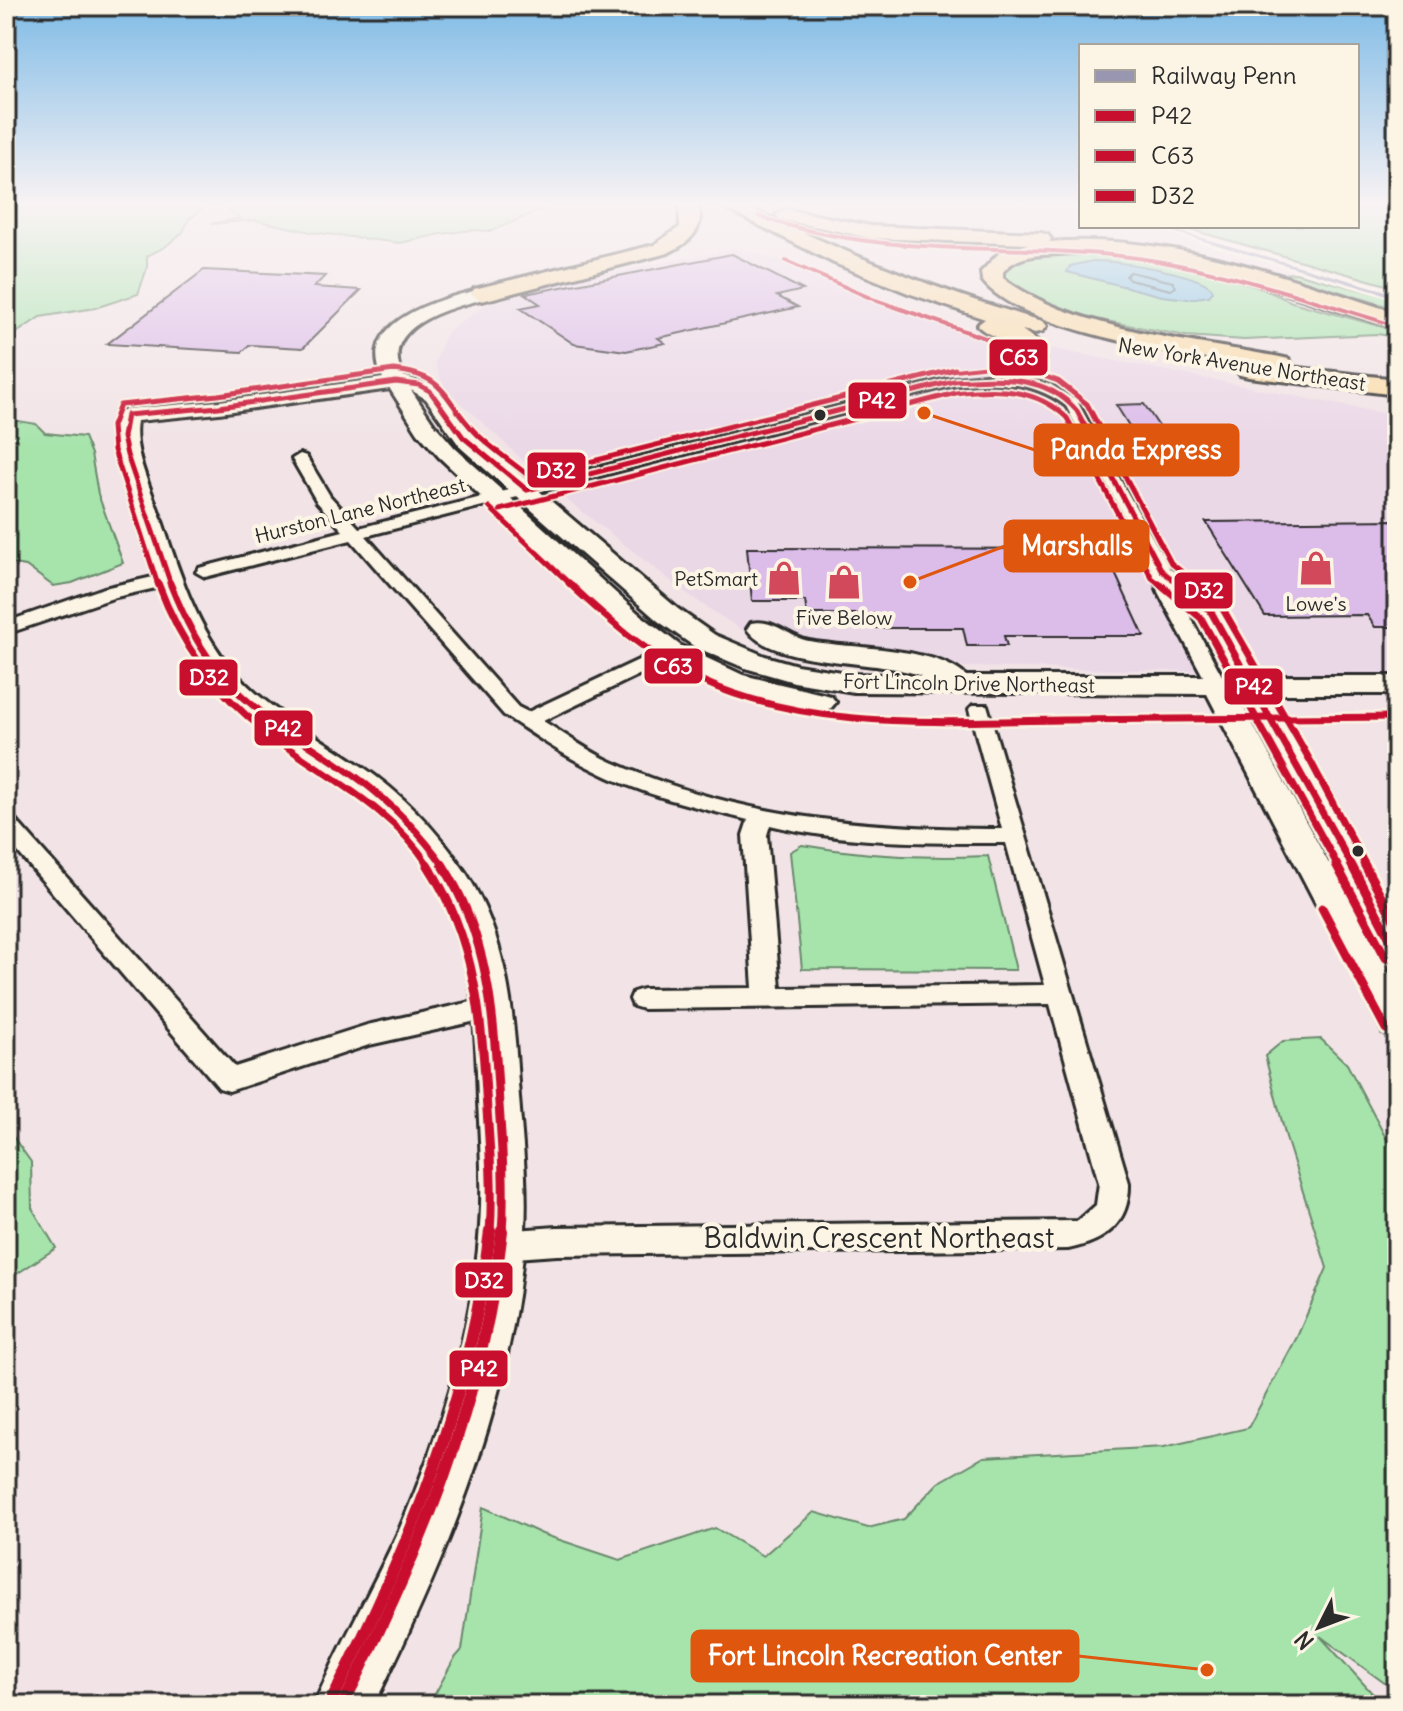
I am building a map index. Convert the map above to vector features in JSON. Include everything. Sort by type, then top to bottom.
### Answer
[{"type":"highway","points":[[482,294],[518,285]]},
{"type":"highway","points":[[870,285],[1020,337],[1034,350],[1034,359],[1015,380]]},
{"type":"highway","name":"New York Avenue Northeast","points":[[905,285],[1004,318],[1201,362],[1397,387]]},
{"type":"highway","name":"New York Avenue Northeast","points":[[936,285],[975,299],[1122,337],[1280,364],[1397,377]]},
{"type":"highway","points":[[997,285],[1009,294],[1063,317],[1280,364]]},
{"type":"highway","points":[[1280,285],[1397,320]]},
{"type":"highway","points":[[1299,285],[1397,314]]},
{"type":"highway","points":[[986,325],[1054,341]]},
{"type":"highway","points":[[1106,353],[1397,408]]},
{"type":"street","name":"Fort Lincoln Drive Northeast","points":[[482,294],[429,311],[399,330],[386,354],[388,367],[399,388],[434,439],[628,619],[671,652],[733,681],[814,701],[877,708],[974,697],[1241,696]]},
{"type":"street","name":"Hurston Lane Northeast","points":[[6,628],[111,592],[497,498],[946,383],[984,378],[1015,380],[1052,390],[1072,404],[1162,571],[1167,592],[1241,696]]},
{"type":"street","name":"Fort Lincoln Drive Northeast","points":[[188,575],[123,438],[125,421],[213,419],[399,388],[430,391],[463,437],[679,624],[720,649],[773,668],[831,680],[974,697]]},
{"type":"street","points":[[300,459],[323,498],[472,671],[525,722],[616,772],[680,796],[761,817],[875,834],[1016,836]]},
{"type":"street","points":[[1162,571],[1206,605],[1241,696],[1327,891],[1397,1023]]},
{"type":"street","points":[[188,575],[187,623],[220,674],[264,715],[378,793],[408,821],[437,856],[462,898],[476,932],[494,1007],[503,1201],[501,1245],[484,1345],[456,1448],[408,1572],[343,1705]]},
{"type":"street","points":[[761,629],[799,648],[909,661],[974,697]]},
{"type":"street","points":[[525,722],[671,652]]},
{"type":"street","points":[[1241,696],[1397,685]]},
{"type":"street","points":[[1241,696],[1397,705]]},
{"type":"street","points":[[1241,696],[1363,890],[1397,952]]},
{"type":"street","name":"Baldwin Crescent Northeast","points":[[501,1245],[665,1240],[1053,1237],[1089,1231],[1103,1222],[1112,1209],[1114,1183],[974,697]]},
{"type":"street","points":[[761,817],[755,835],[767,998]]},
{"type":"street","points":[[6,823],[229,1080],[367,1035],[494,1007]]},
{"type":"street","points":[[1327,891],[1363,890]]},
{"type":"street","points":[[643,999],[1060,994]]},
{"type":"shaded area","points":[[551,285],[848,285],[893,305],[998,338],[1397,416],[1397,675],[853,665],[751,636],[694,599],[558,493],[444,387],[435,363],[446,333],[485,305]]},
{"type":"green space","points":[[6,285],[141,285],[138,294],[95,308],[40,317],[6,340]]},
{"type":"green space","points":[[1009,285],[1253,285],[1292,302],[1397,331],[1397,337],[1377,334],[1244,340],[1186,336],[1059,312],[1014,291]]},
{"type":"green space","points":[[1317,285],[1341,285],[1388,297],[1397,301],[1397,309]]},
{"type":"green space","points":[[6,419],[36,424],[45,433],[84,437],[91,454],[98,494],[123,563],[72,583],[53,586],[26,566],[6,563]]},
{"type":"green space","points":[[802,845],[895,856],[988,856],[1016,970],[802,969],[790,852]]},
{"type":"green space","points":[[1321,1039],[1347,1064],[1397,1159],[1397,1692],[1320,1636],[1383,1705],[429,1705],[462,1650],[483,1507],[542,1534],[620,1560],[715,1528],[763,1556],[814,1512],[868,1528],[904,1519],[938,1483],[984,1457],[1164,1447],[1248,1428],[1297,1337],[1327,1268],[1287,1141],[1265,1056],[1283,1041]]},
{"type":"green space","points":[[6,1127],[31,1162],[32,1208],[56,1248],[6,1281]]},
{"type":"water","points":[[1118,285],[1207,285],[1213,291],[1209,296],[1188,299]]},
{"type":"building","points":[[185,285],[316,285],[314,287],[361,290],[303,348],[250,345],[242,352],[107,344]]},
{"type":"building","points":[[572,285],[793,285],[803,290],[777,296],[798,307],[658,338],[665,343],[626,351],[574,344],[520,308],[540,304],[525,294]]},
{"type":"building","points":[[1144,404],[1166,437],[1136,437],[1116,405]]},
{"type":"building","name":"Lowe's","points":[[1397,520],[1397,627],[1375,627],[1367,615],[1265,616],[1206,522]]},
{"type":"building","points":[[747,548],[1104,549],[1144,636],[1004,636],[1007,646],[967,646],[963,628],[877,628],[875,614],[807,614],[805,601],[752,601]]},
{"type":"rail line","name":"Penn","points":[[1358,285],[1397,296]]},
{"type":"transit line","name":"C63","points":[[840,285],[875,300],[1014,348],[1022,354],[1006,372]]},
{"type":"transit line","name":"C63","points":[[1260,285],[1393,325]]},
{"type":"transit line","name":"D32","points":[[332,1700],[412,1530],[435,1472],[471,1353],[483,1292],[491,1195],[485,1064],[476,988],[456,915],[445,891],[421,855],[394,825],[364,800],[239,710],[212,682],[183,640],[152,569],[117,462],[112,426],[120,405],[218,395],[394,370],[411,372],[441,387],[477,435],[530,477],[952,369],[1007,366],[1042,374],[1058,381],[1087,404],[1171,563],[1220,604],[1311,762],[1397,926]]},
{"type":"transit line","name":"P42","points":[[527,490],[954,381],[1003,378],[1038,384],[1067,399],[1077,411],[1162,571],[1210,610],[1300,768],[1397,952]]},
{"type":"transit line","name":"P42","points":[[127,415],[219,407],[396,382],[419,385],[430,391],[463,437],[527,490]]},
{"type":"transit line","name":"C63","points":[[500,510],[956,393],[1016,391],[1044,400],[1067,418],[1152,578],[1201,618],[1289,774],[1386,958]]},
{"type":"transit line","name":"P42","points":[[127,415],[123,437],[130,466],[170,582],[198,643],[237,692],[282,727],[362,781],[418,833],[452,879],[464,903],[488,978],[497,1058],[503,1193],[495,1293],[466,1415],[446,1475],[398,1592],[343,1705]]},
{"type":"transit line","name":"C63","points":[[489,507],[583,596],[642,646],[701,681],[766,703],[833,715],[901,721],[1397,717]]},
{"type":"transit line","name":"C63","points":[[1322,908],[1386,1029]]},
{"type":"place","name":"Panda Express","points":[[924,413]]},
{"type":"place","name":"Lowe's","points":[[1316,568]]},
{"type":"place","name":"PetSmart","points":[[784,578]]},
{"type":"place","name":"Five Below","points":[[844,582]]},
{"type":"place","name":"Marshalls","points":[[910,582]]},
{"type":"place","name":"Fort Lincoln Recreation Center","points":[[1207,1670]]}]
